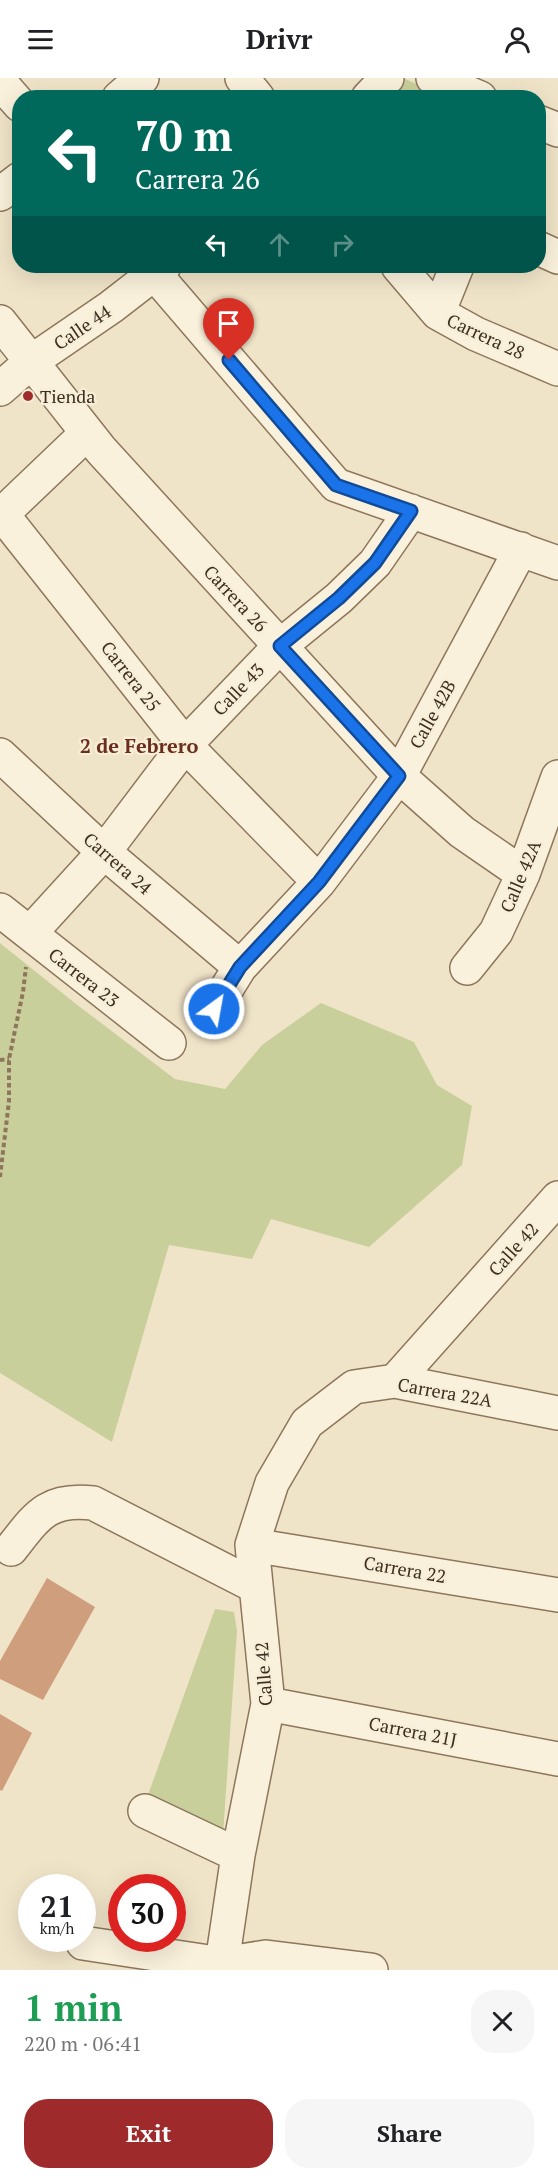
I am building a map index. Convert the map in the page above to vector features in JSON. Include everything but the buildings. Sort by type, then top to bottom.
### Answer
[{"type":"street","points":[[128,90],[142,78]]},
{"type":"street","points":[[242,78],[252,90]]},
{"type":"street","points":[[376,90],[387,78]]},
{"type":"street","points":[[433,78],[461,90]]},
{"type":"street","points":[[0,82],[12,96]]},
{"type":"street","points":[[0,194],[12,184]]},
{"type":"street","name":"Calle 44","points":[[0,389],[32,361],[111,307],[149,273]]},
{"type":"street","points":[[159,273],[336,485],[558,563]]},
{"type":"street","name":"Carrera 28","points":[[404,273],[438,313],[476,334],[558,369]]},
{"type":"street","points":[[438,313],[454,273]]},
{"type":"street","name":"Carrera 26","points":[[0,322],[86,434],[399,776],[462,831],[523,874]]},
{"type":"street","points":[[1,515],[86,434]]},
{"type":"street","name":"Calle 43","points":[[30,933],[104,852],[185,745],[280,646],[339,598],[375,563],[411,511]]},
{"type":"street","name":"Carrera 25","points":[[1,515],[185,745],[319,882]]},
{"type":"street","name":"Calle 42B","points":[[214,1009],[240,967],[319,882],[399,776],[521,549]]},
{"type":"street","name":"Carrera 24","points":[[0,755],[104,852],[240,967]]},
{"type":"street","name":"Calle 42A","points":[[467,968],[496,932],[523,874],[558,777]]},
{"type":"street","name":"Carrera 23","points":[[0,910],[169,1044]]},
{"type":"street","name":"Calle 42","points":[[395,1381],[558,1198]]},
{"type":"street","name":"Carrera 22A","points":[[307,1423],[354,1387],[395,1381],[558,1413]]},
{"type":"street","name":"Calle 42","points":[[228,1968],[238,1855],[268,1704],[252,1545],[272,1483],[307,1423]]},
{"type":"street","points":[[11,1549],[36,1517],[46,1510],[71,1501],[93,1503],[255,1586]]},
{"type":"street","name":"Carrera 22","points":[[252,1545],[558,1595]]},
{"type":"street","name":"Carrera 21J","points":[[268,1704],[558,1759]]},
{"type":"street","points":[[145,1811],[238,1855]]},
{"type":"street","points":[[96,1945],[228,1968],[266,1957],[371,1970]]},
{"type":"path","points":[[0,1177],[9,1101],[9,1059],[23,992],[30,933]]},
{"type":"path","points":[[0,1060],[9,1059]]},
{"type":"green space","points":[[403,78],[430,90],[395,90]]},
{"type":"green space","points":[[0,943],[175,1079],[225,1089],[262,1045],[321,1003],[414,1042],[437,1085],[472,1106],[462,1165],[369,1247],[271,1219],[252,1259],[169,1245],[112,1442],[0,1373]]},
{"type":"green space","points":[[215,1609],[234,1612],[237,1631],[223,1835],[148,1795]]},
{"type":"place","name":"Tienda","points":[[28,396]]},
{"type":"district","name":"2 de Febrero","points":[[139,745]]},
{"type":"route","points":[[214,1009],[240,967],[319,882],[399,776],[280,646],[339,598],[375,563],[411,511],[336,485],[229,360]]}]
